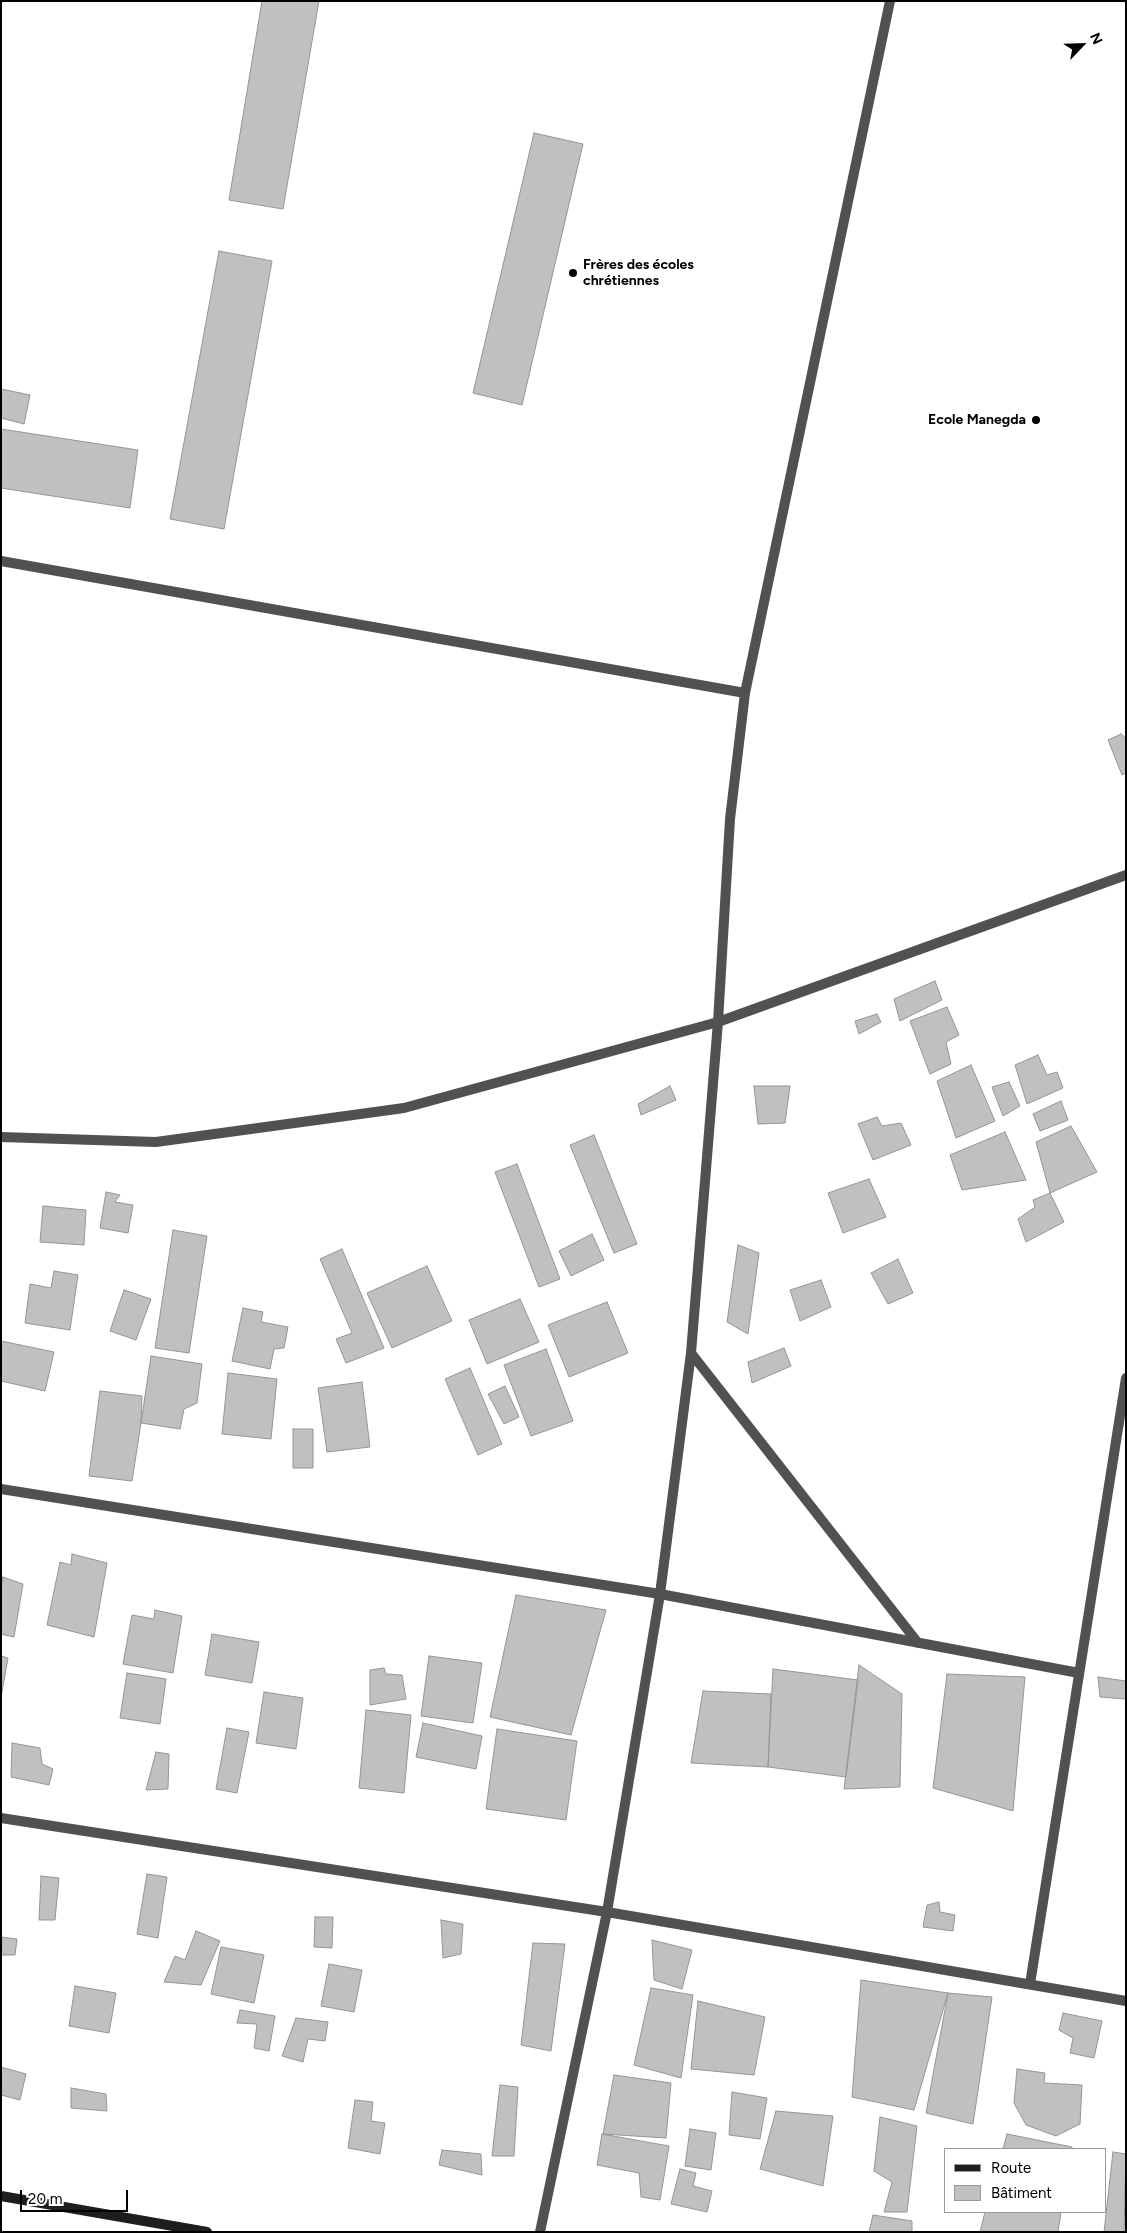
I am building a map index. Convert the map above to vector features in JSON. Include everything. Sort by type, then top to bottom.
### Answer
[{"type":"main road","points":[[1,2196],[207,2232]]},
{"type":"street","points":[[540,2232],[607,1912],[660,1594],[691,1353],[718,1022],[730,819],[745,693],[890,1]]},
{"type":"street","points":[[1,561],[745,693]]},
{"type":"street","points":[[1,1137],[156,1142],[404,1108],[718,1022],[1126,875]]},
{"type":"street","points":[[691,1353],[918,1643]]},
{"type":"street","points":[[1030,1984],[1126,1378]]},
{"type":"street","points":[[1,1489],[660,1594],[1079,1673]]},
{"type":"street","points":[[1,1818],[607,1912],[1126,2001]]},
{"type":"building","points":[[262,1],[319,1],[283,209],[229,200]]},
{"type":"building","points":[[534,133],[583,144],[522,405],[473,393]]},
{"type":"building","points":[[219,251],[272,261],[224,529],[170,519]]},
{"type":"building","points":[[1,389],[30,395],[24,424],[1,418]]},
{"type":"building","points":[[1,429],[138,450],[130,508],[1,488]]},
{"type":"building","points":[[1121,734],[1126,738],[1126,773],[1122,775],[1108,740]]},
{"type":"building","points":[[935,981],[942,1000],[900,1021],[894,999]]},
{"type":"building","points":[[947,1007],[959,1035],[946,1042],[951,1064],[930,1074],[910,1021]]},
{"type":"building","points":[[877,1014],[881,1022],[859,1034],[855,1021]]},
{"type":"building","points":[[1038,1055],[1047,1075],[1057,1072],[1063,1088],[1027,1104],[1015,1065]]},
{"type":"building","points":[[971,1065],[995,1121],[956,1138],[937,1081]]},
{"type":"building","points":[[1009,1082],[1020,1106],[1003,1116],[992,1087]]},
{"type":"building","points":[[670,1086],[676,1100],[641,1115],[638,1104]]},
{"type":"building","points":[[754,1086],[790,1086],[785,1123],[758,1124]]},
{"type":"building","points":[[1061,1101],[1068,1120],[1040,1131],[1033,1114]]},
{"type":"building","points":[[877,1117],[882,1126],[901,1123],[911,1145],[873,1160],[858,1124]]},
{"type":"building","points":[[1071,1126],[1097,1172],[1050,1193],[1036,1142]]},
{"type":"building","points":[[1005,1132],[1026,1180],[962,1190],[950,1155]]},
{"type":"building","points":[[594,1135],[637,1244],[614,1253],[570,1145]]},
{"type":"building","points":[[517,1164],[560,1279],[539,1287],[495,1172]]},
{"type":"building","points":[[869,1179],[886,1217],[843,1233],[828,1193]]},
{"type":"building","points":[[106,1192],[120,1195],[115,1202],[133,1205],[128,1233],[100,1228]]},
{"type":"building","points":[[1050,1193],[1064,1222],[1026,1242],[1018,1219],[1035,1207],[1033,1200]]},
{"type":"building","points":[[43,1206],[86,1210],[84,1245],[40,1242]]},
{"type":"building","points":[[173,1230],[207,1236],[189,1353],[155,1348]]},
{"type":"building","points":[[592,1234],[604,1260],[571,1276],[559,1251]]},
{"type":"building","points":[[738,1245],[759,1253],[748,1334],[727,1322]]},
{"type":"building","points":[[342,1249],[384,1348],[346,1363],[336,1339],[352,1333],[320,1259]]},
{"type":"building","points":[[898,1259],[913,1293],[888,1304],[871,1273]]},
{"type":"building","points":[[427,1266],[452,1321],[392,1348],[367,1293]]},
{"type":"building","points":[[54,1271],[78,1275],[70,1330],[25,1323],[30,1284],[51,1288]]},
{"type":"building","points":[[821,1280],[831,1307],[800,1321],[790,1290]]},
{"type":"building","points":[[124,1290],[151,1299],[136,1340],[110,1331]]},
{"type":"building","points":[[520,1299],[539,1342],[487,1364],[469,1320]]},
{"type":"building","points":[[607,1302],[628,1353],[569,1377],[548,1325]]},
{"type":"building","points":[[243,1308],[263,1312],[261,1322],[288,1327],[284,1348],[274,1349],[270,1369],[232,1361]]},
{"type":"building","points":[[1,1341],[54,1352],[45,1391],[1,1381]]},
{"type":"building","points":[[784,1348],[791,1366],[752,1383],[748,1362]]},
{"type":"building","points":[[546,1349],[573,1421],[531,1436],[504,1365]]},
{"type":"building","points":[[151,1356],[202,1364],[197,1403],[184,1409],[180,1429],[141,1423]]},
{"type":"building","points":[[470,1368],[502,1444],[478,1455],[445,1379]]},
{"type":"building","points":[[228,1373],[277,1379],[271,1439],[222,1434]]},
{"type":"building","points":[[362,1382],[370,1447],[327,1452],[318,1388]]},
{"type":"building","points":[[505,1386],[519,1417],[504,1424],[488,1394]]},
{"type":"building","points":[[100,1391],[142,1396],[141,1423],[132,1481],[89,1476]]},
{"type":"building","points":[[293,1429],[313,1429],[313,1468],[293,1468]]},
{"type":"building","points":[[72,1554],[107,1563],[94,1637],[47,1625],[60,1562],[71,1565]]},
{"type":"building","points":[[3,1577],[23,1584],[14,1637],[1,1634],[1,1588]]},
{"type":"building","points":[[516,1595],[606,1610],[571,1735],[490,1717]]},
{"type":"building","points":[[155,1610],[182,1616],[173,1673],[123,1664],[132,1615],[154,1619]]},
{"type":"building","points":[[212,1634],[259,1642],[252,1683],[205,1675]]},
{"type":"building","points":[[1,1656],[8,1658],[1,1697]]},
{"type":"building","points":[[429,1656],[482,1663],[473,1723],[421,1716]]},
{"type":"building","points":[[859,1665],[902,1694],[900,1787],[844,1789]]},
{"type":"building","points":[[384,1668],[386,1674],[402,1675],[406,1699],[370,1705],[370,1670]]},
{"type":"building","points":[[773,1669],[858,1680],[846,1777],[768,1767]]},
{"type":"building","points":[[127,1673],[166,1679],[160,1724],[120,1718]]},
{"type":"building","points":[[947,1674],[1025,1677],[1013,1811],[933,1788]]},
{"type":"building","points":[[1098,1677],[1126,1681],[1126,1699],[1100,1697]]},
{"type":"building","points":[[703,1691],[771,1694],[768,1767],[691,1763]]},
{"type":"building","points":[[264,1692],[303,1698],[296,1749],[256,1743]]},
{"type":"building","points":[[366,1710],[411,1715],[404,1793],[359,1788]]},
{"type":"building","points":[[423,1723],[482,1736],[476,1769],[416,1757]]},
{"type":"building","points":[[227,1728],[249,1732],[237,1793],[216,1789]]},
{"type":"building","points":[[497,1729],[577,1741],[566,1820],[486,1809]]},
{"type":"building","points":[[12,1743],[40,1748],[42,1764],[53,1769],[49,1785],[11,1777]]},
{"type":"building","points":[[156,1752],[169,1754],[168,1789],[146,1790]]},
{"type":"building","points":[[147,1874],[167,1877],[158,1938],[137,1934]]},
{"type":"building","points":[[41,1876],[59,1878],[55,1920],[39,1920]]},
{"type":"building","points":[[939,1902],[940,1912],[955,1915],[953,1931],[923,1927],[927,1905]]},
{"type":"building","points":[[315,1917],[333,1917],[332,1948],[314,1947]]},
{"type":"building","points":[[441,1920],[463,1924],[461,1954],[443,1958]]},
{"type":"building","points":[[196,1931],[220,1941],[201,1985],[164,1982],[175,1956],[185,1960]]},
{"type":"building","points":[[1,1937],[17,1939],[15,1955],[1,1955]]},
{"type":"building","points":[[652,1940],[692,1950],[682,1989],[654,1980]]},
{"type":"building","points":[[533,1943],[565,1944],[551,2051],[521,2045]]},
{"type":"building","points":[[221,1947],[264,1955],[254,2003],[211,1994]]},
{"type":"building","points":[[329,1964],[362,1970],[354,2012],[321,2006]]},
{"type":"building","points":[[861,1980],[948,1993],[914,2110],[852,2097]]},
{"type":"building","points":[[75,1986],[116,1993],[109,2033],[69,2026]]},
{"type":"building","points":[[651,1988],[693,1995],[681,2078],[634,2065]]},
{"type":"building","points":[[948,1993],[992,1997],[973,2124],[926,2113]]},
{"type":"building","points":[[698,2001],[765,2017],[754,2075],[691,2069]]},
{"type":"building","points":[[240,2010],[275,2016],[269,2051],[254,2048],[257,2024],[237,2023]]},
{"type":"building","points":[[1063,2013],[1102,2021],[1094,2058],[1070,2053],[1073,2038],[1059,2030]]},
{"type":"building","points":[[296,2018],[328,2022],[325,2041],[308,2039],[303,2062],[282,2056]]},
{"type":"building","points":[[1,2067],[26,2074],[20,2100],[1,2095]]},
{"type":"building","points":[[1017,2069],[1045,2073],[1044,2083],[1082,2085],[1080,2124],[1056,2136],[1026,2125],[1014,2103]]},
{"type":"building","points":[[614,2075],[671,2083],[666,2138],[603,2134]]},
{"type":"building","points":[[500,2085],[518,2087],[514,2156],[492,2156]]},
{"type":"building","points":[[71,2088],[106,2094],[107,2111],[71,2108]]},
{"type":"building","points":[[732,2092],[767,2098],[760,2139],[729,2135]]},
{"type":"building","points":[[355,2100],[373,2102],[371,2121],[385,2123],[380,2154],[348,2148]]},
{"type":"building","points":[[776,2111],[833,2116],[823,2186],[760,2169]]},
{"type":"building","points":[[880,2117],[917,2126],[907,2212],[884,2212],[892,2182],[874,2171]]},
{"type":"building","points":[[690,2129],[716,2133],[711,2170],[685,2166]]},
{"type":"building","points":[[602,2134],[669,2146],[660,2200],[641,2197],[639,2173],[597,2165]]},
{"type":"building","points":[[1007,2134],[1072,2147],[1072,2148],[1003,2148]]},
{"type":"building","points":[[442,2150],[481,2154],[482,2175],[439,2165]]},
{"type":"building","points":[[1113,2152],[1126,2154],[1124,2232],[1104,2232]]},
{"type":"building","points":[[680,2169],[696,2173],[693,2186],[712,2191],[707,2212],[671,2204]]},
{"type":"building","points":[[985,2213],[1061,2213],[1058,2232],[980,2232]]},
{"type":"building","points":[[873,2215],[912,2221],[912,2232],[869,2232]]},
{"type":"place","name":"Frères des écoles chrétiennes","points":[[573,273]]},
{"type":"place","name":"Ecole Manegda","points":[[1036,420]]}]
